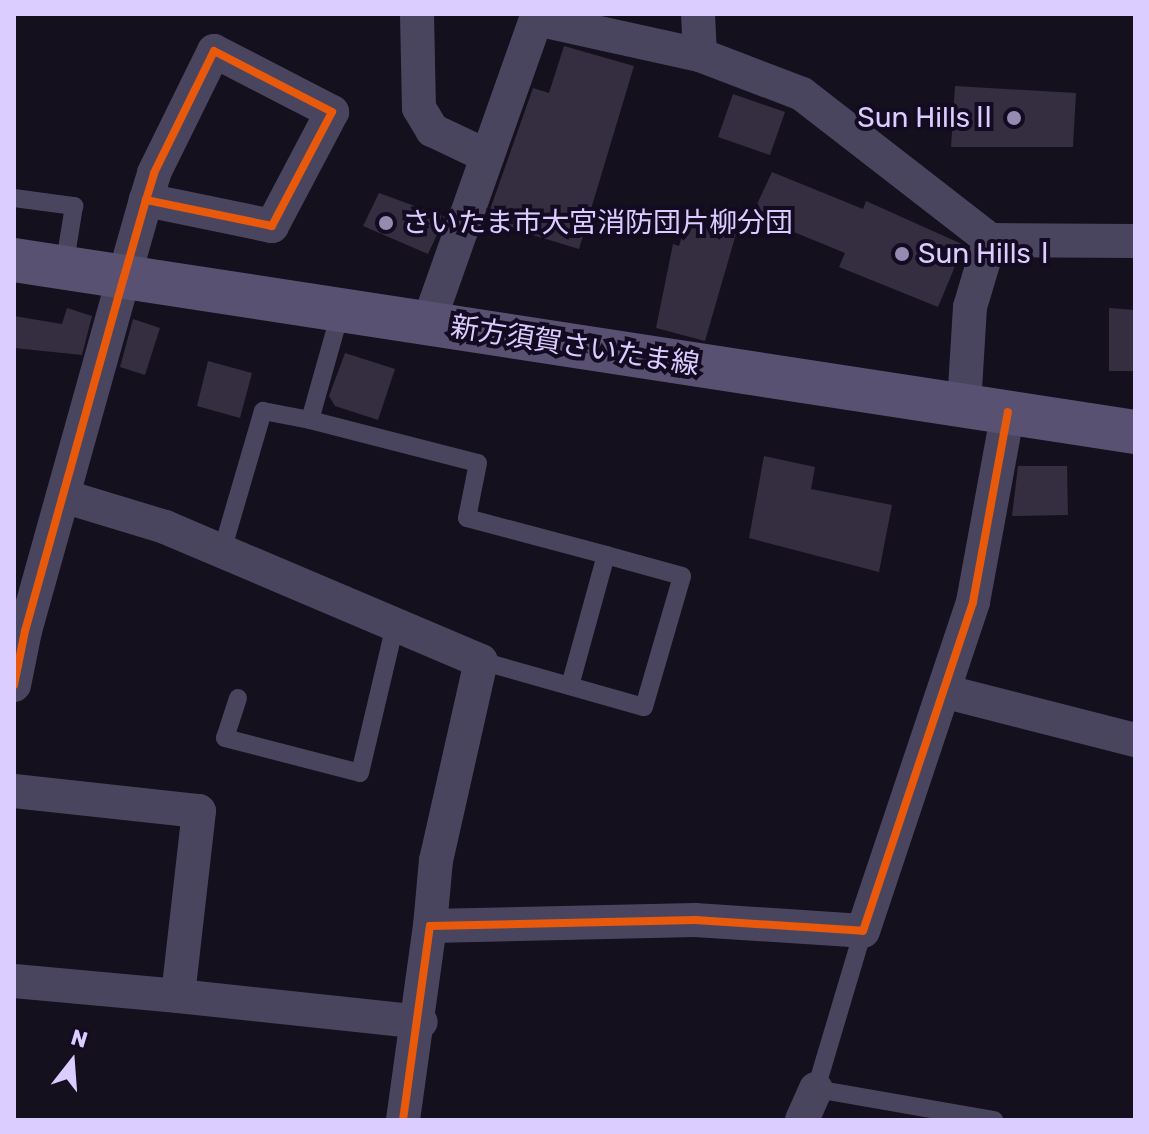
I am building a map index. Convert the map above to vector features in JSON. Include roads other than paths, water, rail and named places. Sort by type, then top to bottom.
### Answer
[{"type":"main road","name":"新方須賀さいたま線","points":[[14,260],[1135,432]]},
{"type":"street","points":[[417,14],[419,108],[432,130],[487,156]]},
{"type":"street","points":[[698,14],[700,55]]},
{"type":"street","points":[[428,324],[536,19],[700,55],[802,94],[990,240],[1135,241]]},
{"type":"street","points":[[14,685],[146,200],[214,51],[332,112],[272,226],[146,200]]},
{"type":"street","points":[[964,405],[970,307],[990,240]]},
{"type":"street","points":[[430,926],[695,920],[863,931],[947,692],[973,602],[1008,412]]},
{"type":"street","points":[[63,496],[222,551],[481,661],[436,860],[421,1022],[403,1120]]},
{"type":"street","points":[[947,692],[1135,740]]},
{"type":"street","points":[[14,791],[199,811],[178,996]]},
{"type":"street","points":[[14,981],[421,1022]]},
{"type":"street","points":[[802,1120],[816,1089]]},
{"type":"lane","points":[[14,198],[74,206],[64,268]]},
{"type":"lane","points":[[310,420],[341,310]]},
{"type":"lane","points":[[222,551],[263,411],[478,463],[467,518],[682,576],[644,707],[481,661]]},
{"type":"lane","points":[[570,686],[606,555]]},
{"type":"lane","points":[[238,698],[225,738],[360,773],[395,625]]},
{"type":"lane","points":[[863,931],[816,1089],[994,1120]]},
{"type":"place","name":"Sun HillsⅡ","points":[[1014,118]]},
{"type":"place","name":"さいたま市大宮消防団片柳分団","points":[[386,223]]},
{"type":"place","name":"Sun HillsⅠ","points":[[902,254]]}]
